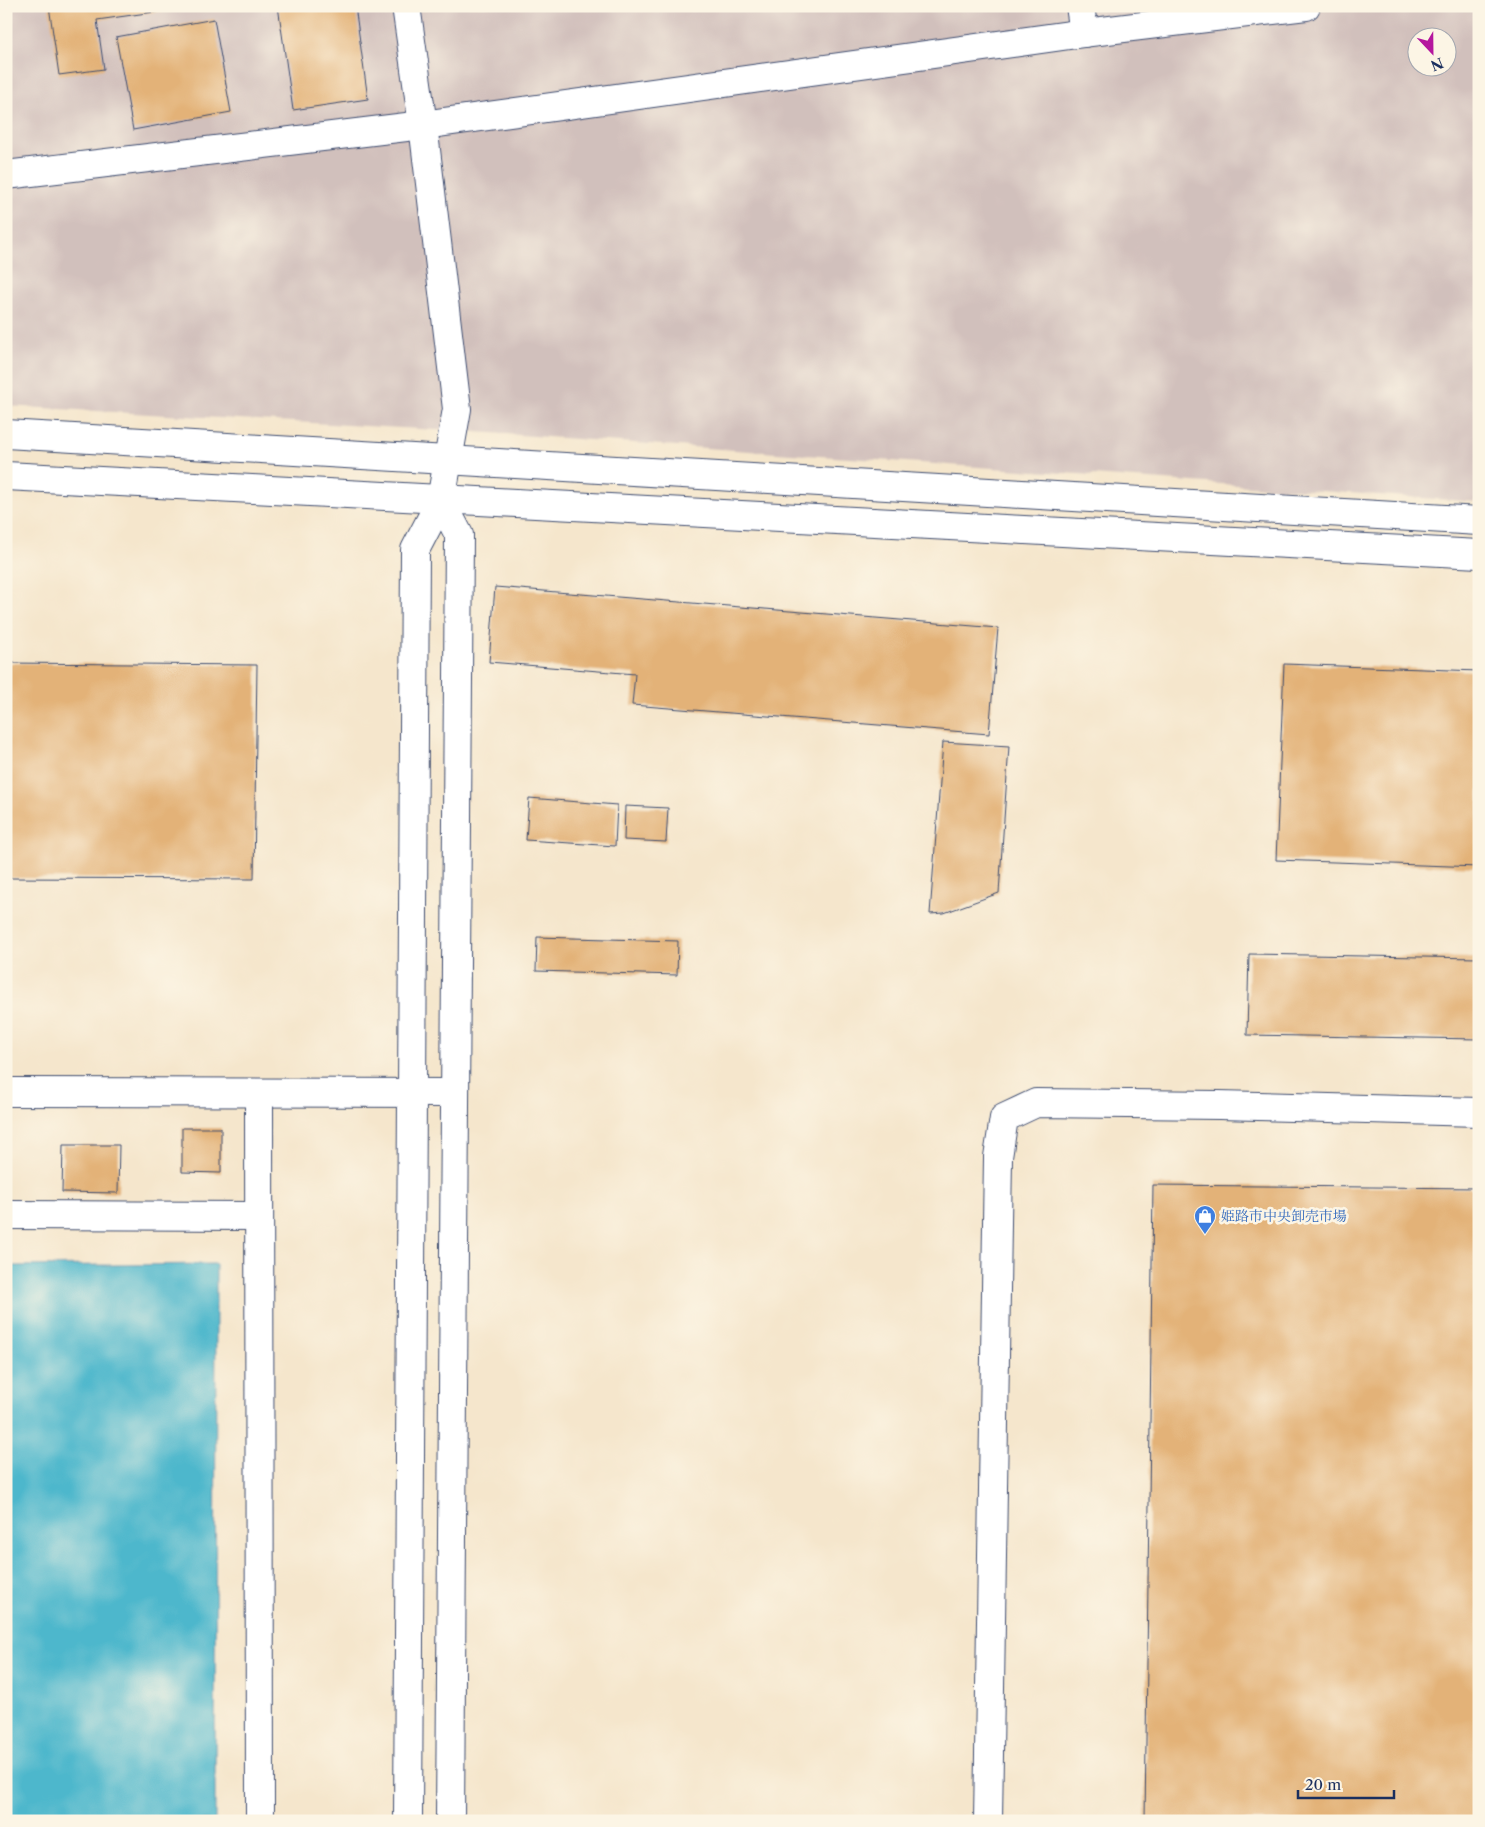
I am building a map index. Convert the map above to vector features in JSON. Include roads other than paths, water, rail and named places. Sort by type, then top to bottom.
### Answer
[{"type":"street","points":[[406,6],[423,125],[457,409],[440,500],[414,550],[408,1821]]},
{"type":"street","points":[[1080,6],[1084,33]]},
{"type":"street","points":[[6,175],[423,125],[1084,33],[1306,6]]},
{"type":"street","points":[[6,434],[1479,522]]},
{"type":"street","points":[[6,476],[1479,554]]},
{"type":"street","points":[[440,500],[459,535],[450,1821]]},
{"type":"street","points":[[6,1092],[455,1093]]},
{"type":"street","points":[[259,1093],[260,1821]]},
{"type":"street","points":[[988,1821],[998,1157],[1004,1118],[1036,1103],[1219,1105],[1479,1112]]},
{"type":"street","points":[[6,1216],[259,1216]]},
{"type":"water","points":[[216,1264],[215,1821],[6,1821],[6,1266]]},
{"type":"place","name":"姫路市中央卸売市場","points":[[1205,1235]]}]
